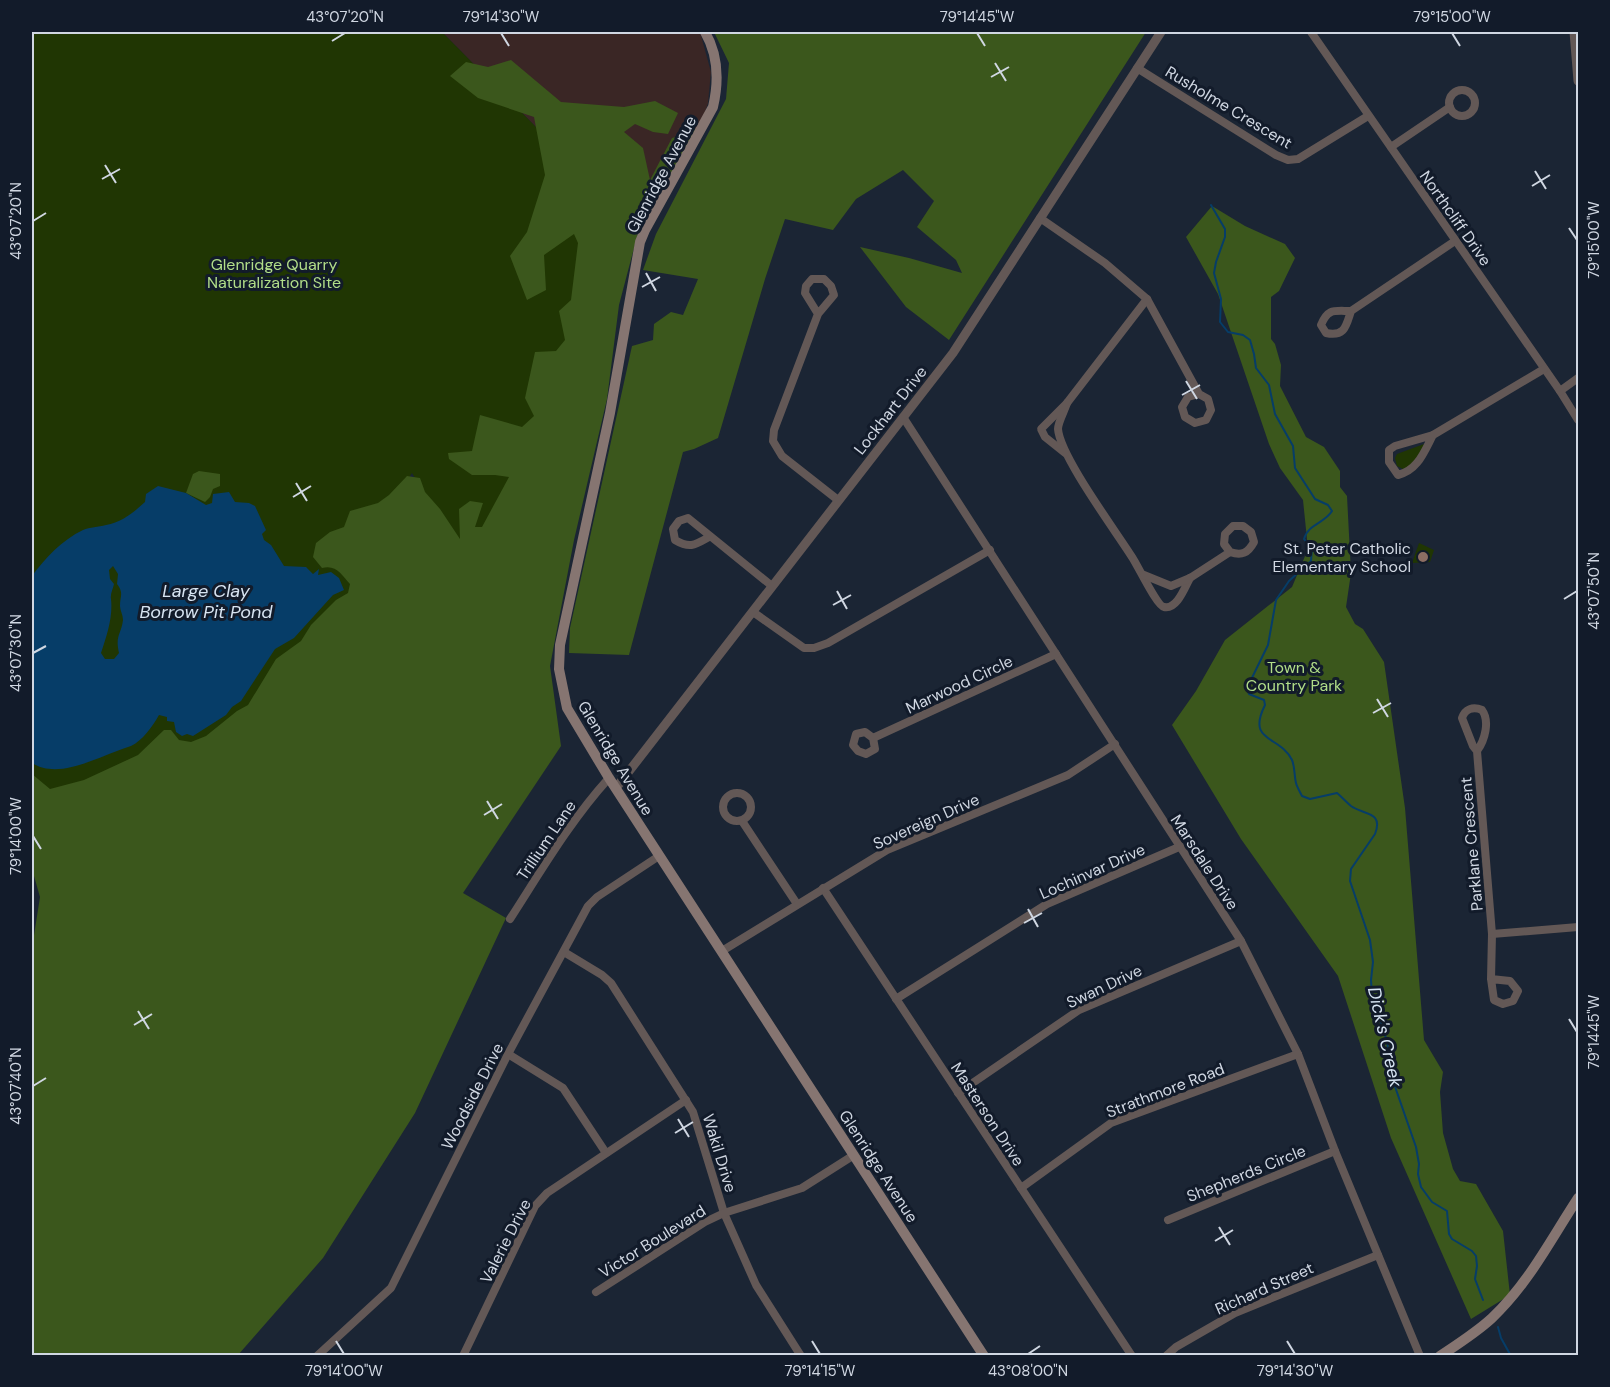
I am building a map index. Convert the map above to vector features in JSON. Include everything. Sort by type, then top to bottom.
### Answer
[{"type":"main road","name":"Glenridge Avenue","points":[[705,32],[714,52],[717,68],[717,86],[713,107],[640,242],[610,413],[560,645],[559,669],[567,708],[615,788],[984,1356]]},
{"type":"main road","points":[[1440,1356],[1492,1318],[1515,1294],[1538,1264],[1578,1198]]},
{"type":"street","name":"Lockhart Drive","points":[[615,788],[953,353],[1161,32]]},
{"type":"street","name":"Northcliff Drive","points":[[1311,32],[1578,420]]},
{"type":"street","points":[[1574,32],[1578,81]]},
{"type":"street","name":"Rusholme Crescent","points":[[1137,68],[1276,155],[1288,160],[1298,159],[1368,116]]},
{"type":"street","points":[[1391,147],[1450,107]]},
{"type":"street","points":[[1040,218],[1105,262],[1148,299],[1199,394]]},
{"type":"street","points":[[1352,310],[1455,241]]},
{"type":"street","points":[[819,314],[805,293],[806,286],[813,279],[824,279],[831,286],[834,295],[819,314],[774,430],[773,441],[782,456],[837,500]]},
{"type":"street","points":[[1066,454],[1045,436],[1041,429],[1067,403],[1148,299]]},
{"type":"street","points":[[1433,435],[1418,464],[1406,473],[1398,475],[1389,462],[1389,450],[1395,446],[1433,435],[1544,369]]},
{"type":"street","points":[[1560,391],[1578,378]]},
{"type":"street","points":[[1067,403],[1058,428],[1066,454],[1144,575],[1157,604],[1169,607],[1179,600],[1190,578]]},
{"type":"street","name":"Marsdale Drive","points":[[903,417],[1241,941],[1298,1054],[1420,1356]]},
{"type":"street","points":[[709,537],[694,545],[684,546],[675,540],[673,529],[679,521],[688,518],[772,586]]},
{"type":"street","points":[[753,612],[804,648],[814,648],[828,643],[990,550]]},
{"type":"street","points":[[1144,575],[1171,586],[1190,578],[1230,552]]},
{"type":"street","name":"Marwood Circle","points":[[873,738],[1056,654]]},
{"type":"street","name":"Parklane Crescent","points":[[1477,751],[1482,744],[1486,718],[1482,710],[1474,708],[1466,711],[1462,718],[1477,751],[1492,934],[1491,980]]},
{"type":"street","name":"Sovereign Drive","points":[[722,951],[887,850],[1068,775],[1115,744]]},
{"type":"street","name":"Trillium Lane","points":[[510,920],[592,796],[609,778]]},
{"type":"street","points":[[742,821],[797,904]]},
{"type":"street","name":"Lochinvar Drive","points":[[896,999],[1047,904],[1179,848]]},
{"type":"street","name":"Woodside Drive","points":[[316,1356],[391,1288],[508,1054],[588,906],[597,897],[659,856]]},
{"type":"street","name":"Masterson Drive","points":[[823,888],[1132,1356]]},
{"type":"street","points":[[1492,934],[1578,927]]},
{"type":"street","name":"Swan Drive","points":[[958,1093],[1078,1010],[1241,941]]},
{"type":"street","name":"Wakil Drive","points":[[564,952],[611,983],[686,1100],[693,1112],[724,1213],[756,1285],[801,1356]]},
{"type":"street","points":[[508,1054],[563,1088],[606,1153]]},
{"type":"street","name":"Strathmore Road","points":[[1021,1188],[1111,1123],[1298,1054]]},
{"type":"street","name":"Valerie Drive","points":[[463,1356],[536,1206],[547,1193],[686,1100]]},
{"type":"street","name":"Shepherds Circle","points":[[1168,1220],[1335,1150]]},
{"type":"street","name":"Victor Boulevard","points":[[596,1292],[705,1222],[724,1213],[802,1188],[854,1155]]},
{"type":"street","name":"Richard Street","points":[[1166,1356],[1176,1347],[1235,1313],[1378,1255]]},
{"type":"shaded area","points":[[442,32],[700,32],[711,72],[708,103],[704,115],[636,228]]},
{"type":"green space","name":"Glenridge Quarry Naturalization Site","points":[[32,32],[442,32],[636,228],[476,578],[412,473],[346,574],[359,590],[97,926],[32,821]]},
{"type":"green space","points":[[714,32],[1146,32],[949,340],[906,307],[860,247],[962,273],[956,260],[917,227],[934,201],[903,170],[856,199],[833,230],[785,219],[718,438],[683,452],[629,655],[569,653],[570,628],[632,346],[653,340],[654,324],[671,312],[683,315],[698,279],[643,270],[656,234],[726,99],[729,63]]},
{"type":"green space","points":[[511,60],[561,102],[624,107],[655,101],[678,113],[668,134],[653,132],[635,124],[624,132],[643,148],[650,180],[672,138],[682,135],[682,128],[686,122],[693,124],[696,131],[665,188],[639,229],[619,305],[607,399],[574,540],[550,666],[561,746],[463,893],[506,918],[415,1113],[323,1258],[238,1355],[32,1355],[32,948],[40,897],[32,869],[32,774],[50,789],[84,780],[138,755],[164,730],[171,730],[179,740],[191,742],[206,736],[248,705],[276,659],[301,641],[311,625],[336,600],[348,593],[350,584],[341,574],[335,569],[322,568],[313,557],[316,543],[330,532],[344,527],[350,511],[378,503],[407,476],[420,478],[425,492],[440,509],[460,539],[459,509],[470,501],[483,503],[475,527],[482,527],[509,477],[472,475],[449,459],[448,453],[472,451],[480,415],[522,427],[534,416],[525,398],[535,352],[556,351],[565,340],[559,311],[571,300],[578,243],[574,234],[544,255],[546,290],[527,300],[510,256],[527,232],[545,175],[534,117],[478,98],[450,76],[466,62],[488,67]]},
{"type":"green space","name":"Town & Country Park","points":[[1212,206],[1245,226],[1285,244],[1295,258],[1279,291],[1271,297],[1271,339],[1275,344],[1281,365],[1280,386],[1306,437],[1324,447],[1340,471],[1340,487],[1347,496],[1351,573],[1346,607],[1355,624],[1363,629],[1384,662],[1405,808],[1424,1040],[1443,1072],[1440,1092],[1443,1133],[1453,1169],[1460,1181],[1476,1184],[1503,1231],[1510,1295],[1471,1319],[1391,1138],[1338,976],[1241,839],[1172,725],[1196,691],[1225,640],[1292,587],[1308,549],[1303,500],[1280,468],[1269,444],[1218,294],[1186,237]]},
{"type":"green space","points":[[1424,444],[1426,448],[1409,467],[1403,469],[1397,466],[1395,458],[1397,454]]},
{"type":"green space","points":[[199,471],[220,474],[220,486],[213,489],[205,502],[186,493],[193,474]]},
{"type":"green space","points":[[1419,543],[1434,550],[1430,562],[1412,563]]},
{"type":"water","name":"Large Clay Borrow Pit Pond","points":[[158,486],[186,493],[206,505],[212,503],[213,494],[229,492],[235,502],[255,506],[266,530],[262,534],[264,540],[271,545],[284,566],[306,567],[313,574],[319,569],[318,575],[331,572],[339,578],[344,590],[333,595],[294,638],[275,649],[241,701],[226,715],[193,736],[187,734],[182,736],[176,732],[174,722],[167,721],[167,717],[159,715],[147,733],[131,746],[63,769],[52,769],[32,763],[32,576],[61,544],[86,529],[112,524],[122,519],[145,502],[146,494]],"holes":[[[113,566],[118,574],[117,584],[121,592],[120,606],[123,620],[118,639],[119,653],[114,659],[105,659],[101,653],[110,619],[114,584],[110,579],[109,570]]]},
{"type":"waterway","name":"Dick's Creek","points":[[1211,205],[1225,229],[1225,237],[1214,273],[1221,299],[1220,322],[1228,332],[1243,335],[1250,340],[1256,368],[1269,385],[1275,414],[1293,446],[1295,468],[1315,499],[1328,505],[1332,511],[1306,534],[1304,539],[1312,548],[1311,561],[1289,581],[1276,600],[1268,645],[1247,688],[1249,694],[1264,700],[1265,705],[1260,717],[1262,733],[1287,752],[1294,765],[1296,783],[1302,796],[1310,799],[1337,793],[1351,806],[1375,817],[1377,821],[1375,834],[1351,869],[1350,881],[1370,940],[1373,962],[1372,996],[1387,1041],[1392,1078],[1416,1147],[1421,1187],[1432,1202],[1447,1211],[1449,1234],[1452,1239],[1476,1256],[1475,1279],[1483,1300]]},
{"type":"waterway","points":[[1498,1327],[1511,1356]]},
{"type":"place","name":"St. Peter Catholic Elementary School","points":[[1423,557]]}]
